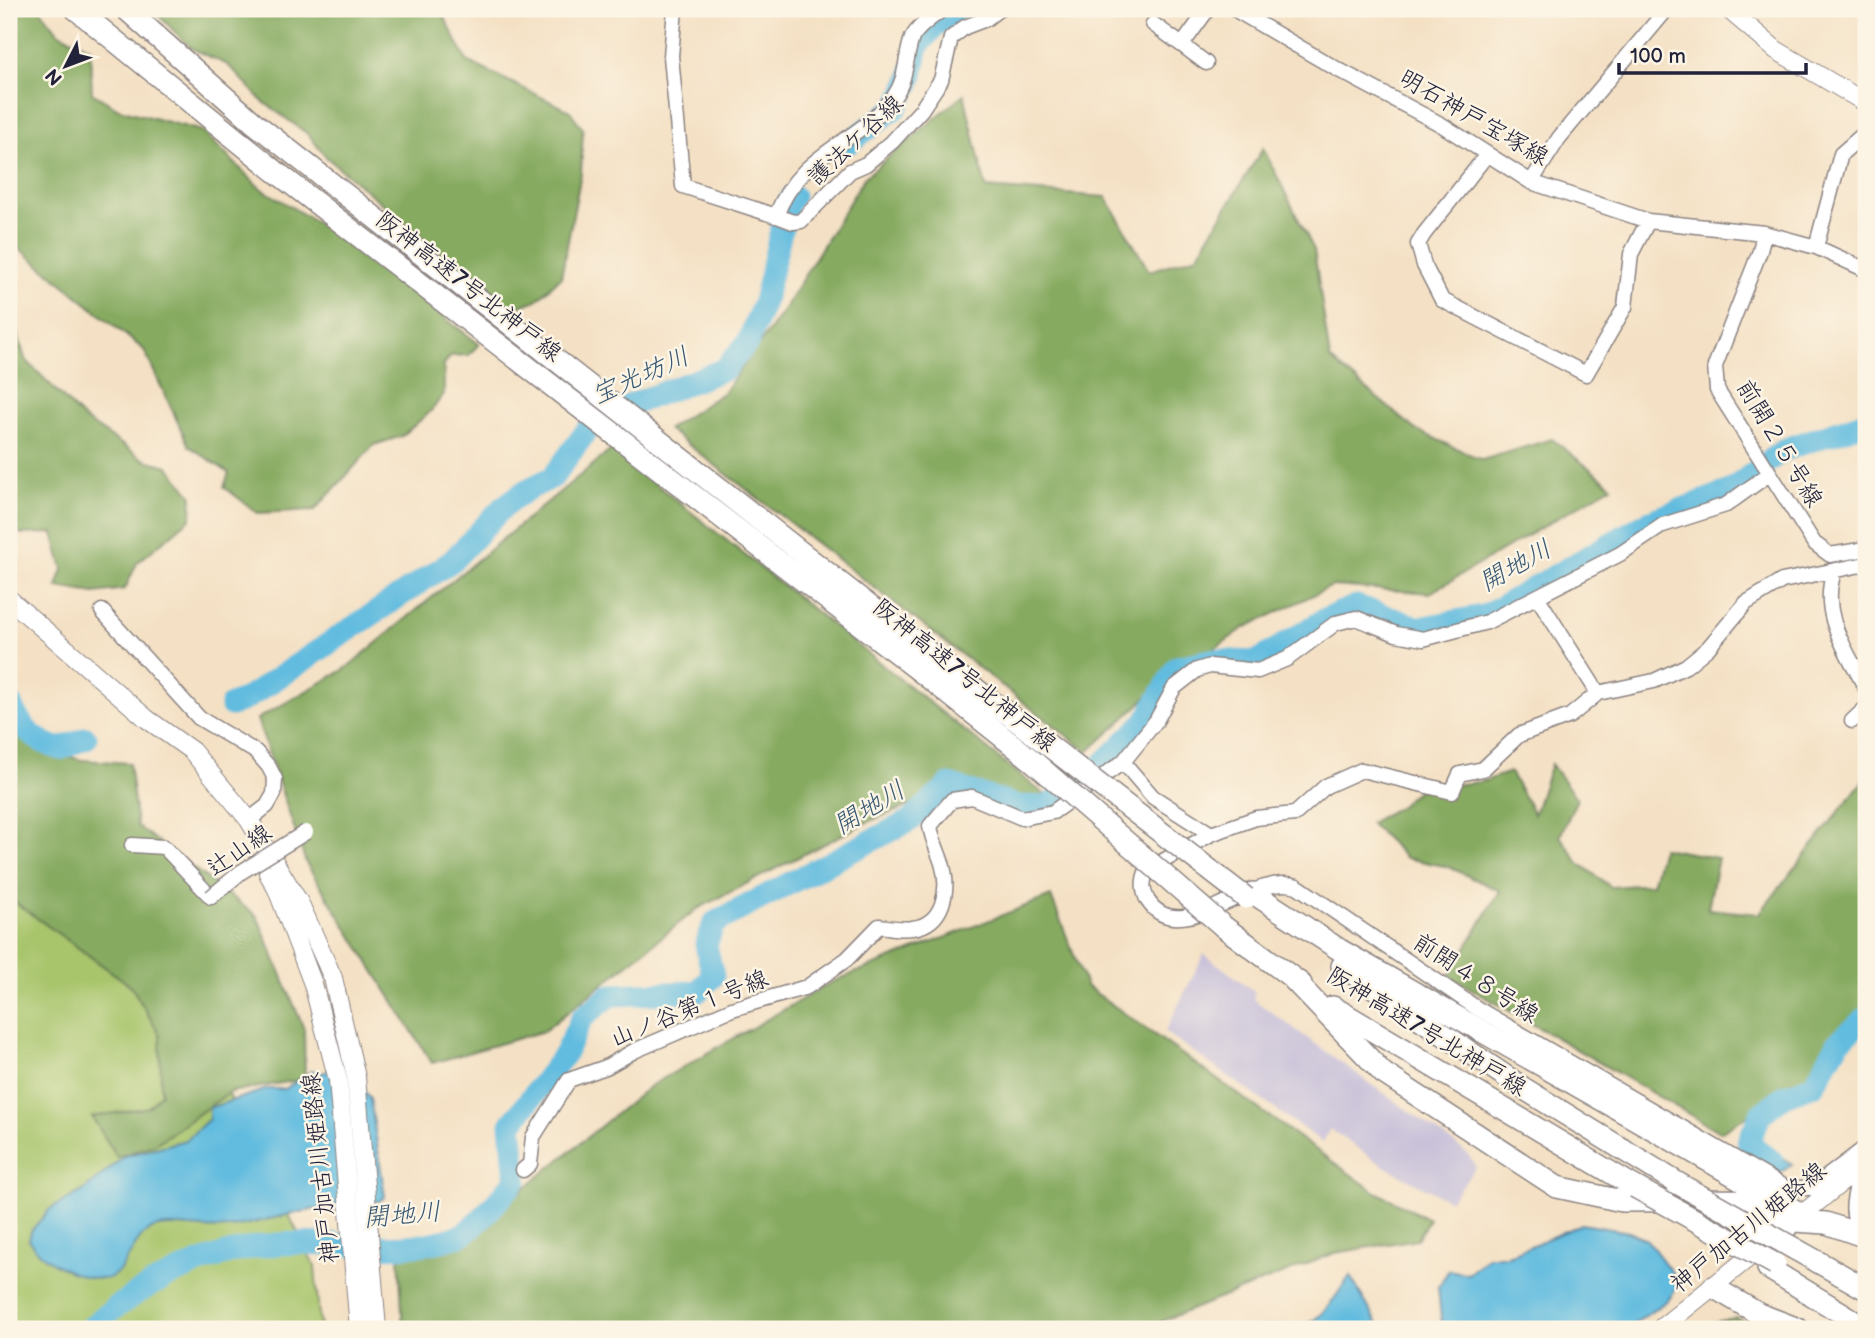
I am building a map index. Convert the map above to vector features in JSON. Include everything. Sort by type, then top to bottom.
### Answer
[{"type":"highway","name":"阪神高速7号北神戸線","points":[[76,9],[275,171],[422,270]]},
{"type":"highway","name":"阪神高速7号北神戸線","points":[[126,9],[422,270],[940,674],[1154,829],[1522,1088],[1679,1184],[1866,1289]]},
{"type":"highway","name":"阪神高速7号北神戸線","points":[[940,674],[1034,762],[1224,928],[1354,1023],[1709,1231],[1771,1266],[1866,1313]]},
{"type":"highway","points":[[1249,896],[1795,1221]]},
{"type":"highway","points":[[1291,977],[1383,1073],[1558,1186],[1622,1201],[1743,1200],[1777,1216],[1795,1221],[1826,1223],[1866,1235]]},
{"type":"highway","points":[[1866,1168],[1856,1202],[1866,1235]]},
{"type":"highway","points":[[1771,1266],[1866,1328]]},
{"type":"highway","points":[[1713,1287],[1759,1314],[1798,1329]]},
{"type":"main road","points":[[1728,9],[1776,50],[1866,103]]},
{"type":"main road","name":"神戸加古川姫路線","points":[[9,599],[147,719],[191,751],[249,820],[300,905],[333,978],[356,1077],[366,1293],[359,1329]]},
{"type":"main road","name":"神戸加古川姫路線","points":[[147,719],[238,823],[277,888],[313,984],[338,1080],[366,1293],[377,1329]]},
{"type":"main road","name":"神戸加古川姫路線","points":[[1660,1329],[1866,1162]]},
{"type":"street","points":[[675,9],[671,56],[683,186],[776,216],[781,201],[811,162],[876,114],[896,94],[913,36],[943,9]]},
{"type":"street","name":"護法ケ谷線","points":[[777,216],[793,222],[801,221],[850,171],[866,163],[892,142],[921,110],[941,80],[951,38],[965,27],[986,19],[999,9]]},
{"type":"street","points":[[1182,45],[1209,9]]},
{"type":"street","name":"明石神戸宝塚線","points":[[1234,9],[1335,68],[1442,125],[1486,156],[1531,182],[1648,221],[1764,233],[1816,247],[1866,270]]},
{"type":"street","points":[[1531,182],[1559,138],[1667,9]]},
{"type":"street","points":[[1153,24],[1206,63]]},
{"type":"street","points":[[1816,247],[1841,153],[1866,132]]},
{"type":"street","points":[[1486,156],[1423,234],[1418,244],[1424,265],[1442,300],[1586,374],[1595,354],[1625,307],[1631,254],[1648,221]]},
{"type":"street","name":"前開２５号線","points":[[1764,233],[1760,251],[1715,366],[1717,390],[1815,543],[1830,555],[1866,549]]},
{"type":"street","points":[[1769,473],[1726,505],[1663,525],[1620,554],[1487,622],[1423,639],[1396,634],[1356,618],[1336,623],[1287,659],[1258,671],[1210,666],[1197,670],[1174,688],[1156,721],[1123,762],[1153,797],[1211,834],[1256,818],[1295,814],[1326,786],[1362,770],[1452,792],[1460,774],[1483,769],[1519,735],[1570,716],[1598,693],[1654,681],[1686,666],[1708,648],[1746,603],[1782,581],[1866,564]]},
{"type":"street","points":[[1834,572],[1827,592],[1829,610],[1866,689]]},
{"type":"street","points":[[1538,598],[1598,693]]},
{"type":"street","points":[[102,611],[199,718],[256,752],[269,767],[275,779],[274,794],[267,806],[249,820]]},
{"type":"street","points":[[1852,721],[1866,709]]},
{"type":"street","name":"山ノ谷第１号線","points":[[523,1170],[530,1164],[533,1137],[569,1080],[606,1067],[634,1051],[732,1009],[807,987],[847,959],[879,926],[911,929],[925,925],[943,907],[943,866],[930,826],[952,800],[972,797],[1022,818],[1053,812],[1123,762]]},
{"type":"street","name":"辻山線","points":[[132,845],[164,848],[211,897],[241,872],[306,832]]},
{"type":"street","name":"前開４８号線","points":[[1211,834],[1147,870],[1142,881],[1145,896],[1152,906],[1176,919],[1191,916],[1283,881],[1297,886],[1478,1009],[1786,1188],[1812,1188],[1866,1147]]},
{"type":"shaded area","points":[[1204,954],[1255,992],[1253,999],[1467,1153],[1476,1167],[1450,1201],[1382,1165],[1330,1129],[1322,1142],[1165,1032]]},
{"type":"green space","points":[[9,9],[40,9],[59,33],[90,48],[92,93],[119,109],[202,131],[259,187],[329,230],[479,344],[469,355],[451,356],[444,364],[444,394],[431,411],[402,436],[374,445],[315,510],[258,513],[224,487],[229,473],[189,446],[144,350],[9,240]]},
{"type":"green space","points":[[152,9],[440,9],[467,61],[570,111],[583,129],[581,174],[561,277],[537,300],[510,310],[325,156],[309,135],[262,101],[228,65],[192,49]]},
{"type":"green space","points":[[964,94],[986,188],[1106,197],[1149,271],[1197,256],[1263,148],[1314,250],[1330,359],[1416,430],[1482,460],[1552,439],[1612,486],[1430,593],[1332,586],[1244,628],[1148,696],[1088,752],[668,429],[724,392],[783,311],[864,178]]},
{"type":"green space","points":[[9,305],[25,359],[84,419],[145,460],[168,466],[192,496],[191,518],[137,563],[125,589],[94,593],[57,587],[63,569],[53,533],[21,534],[9,525]]},
{"type":"green space","points":[[612,449],[1044,794],[1034,803],[957,787],[867,822],[697,909],[544,1031],[432,1063],[306,863],[257,719],[345,669]]},
{"type":"green space","points":[[9,716],[44,750],[82,760],[129,763],[137,826],[257,916],[304,1029],[305,1079],[230,1092],[154,1145],[117,1157],[92,1117],[149,1107],[161,1093],[160,1035],[131,986],[9,898]]},
{"type":"green space","points":[[1551,764],[1577,799],[1560,836],[1579,863],[1611,887],[1652,884],[1662,848],[1718,858],[1708,909],[1759,914],[1866,777],[1866,1025],[1806,1081],[1720,1132],[1449,976],[1500,891],[1449,867],[1406,858],[1370,823],[1400,806],[1420,788],[1481,782],[1510,772],[1534,814]]},
{"type":"green space","points":[[9,864],[199,1035],[315,1267],[320,1329],[9,1329]]},
{"type":"green space","points":[[1051,896],[1086,986],[1374,1191],[1429,1219],[1417,1239],[1335,1253],[1142,1329],[403,1329],[399,1256],[488,1218],[650,1086],[834,981]]},
{"type":"green space","points":[[1736,1318],[1763,1329],[1697,1329],[1705,1324]]},
{"type":"water","points":[[341,1065],[370,1098],[385,1196],[380,1201],[321,1208],[227,1228],[158,1227],[141,1237],[118,1272],[102,1279],[82,1276],[51,1262],[29,1240],[31,1231],[50,1209],[83,1191],[125,1156],[186,1140],[209,1119],[209,1108],[267,1089],[285,1089],[312,1071],[324,1073]]},
{"type":"water","points":[[1754,1139],[1792,1164],[1780,1173],[1755,1158]]},
{"type":"water","points":[[1581,1224],[1629,1232],[1647,1240],[1680,1283],[1669,1299],[1627,1329],[1442,1329],[1438,1287],[1449,1270],[1468,1274],[1489,1256],[1508,1256]]},
{"type":"water","points":[[1350,1276],[1381,1329],[1252,1329],[1310,1322],[1330,1305]]},
{"type":"waterway","name":"宝光坊川","points":[[847,144],[897,107],[911,79],[918,46],[933,28],[957,9]]},
{"type":"waterway","name":"宝光坊川","points":[[231,705],[246,699],[452,561],[503,507],[525,491],[553,477],[588,429],[633,404],[725,369],[748,342],[764,302],[787,206],[793,196]]},
{"type":"waterway","name":"開地川","points":[[89,1329],[153,1284],[203,1261],[229,1253],[255,1247],[302,1243],[415,1245],[437,1242],[465,1233],[516,1180],[511,1124],[564,1055],[582,1018],[611,995],[697,992],[713,976],[706,945],[714,923],[911,820],[949,785],[1017,806],[1047,807],[1102,765],[1146,721],[1177,667],[1211,660],[1256,662],[1327,618],[1357,606],[1420,628],[1487,615],[1648,522],[1730,491],[1783,450],[1866,422]]},
{"type":"waterway","name":"宝光坊川","points":[[9,701],[23,726],[42,742],[60,749],[86,738]]},
{"type":"waterway","points":[[1773,1162],[1748,1142],[1761,1114],[1784,1096],[1814,1085],[1839,1041],[1866,1018]]}]
